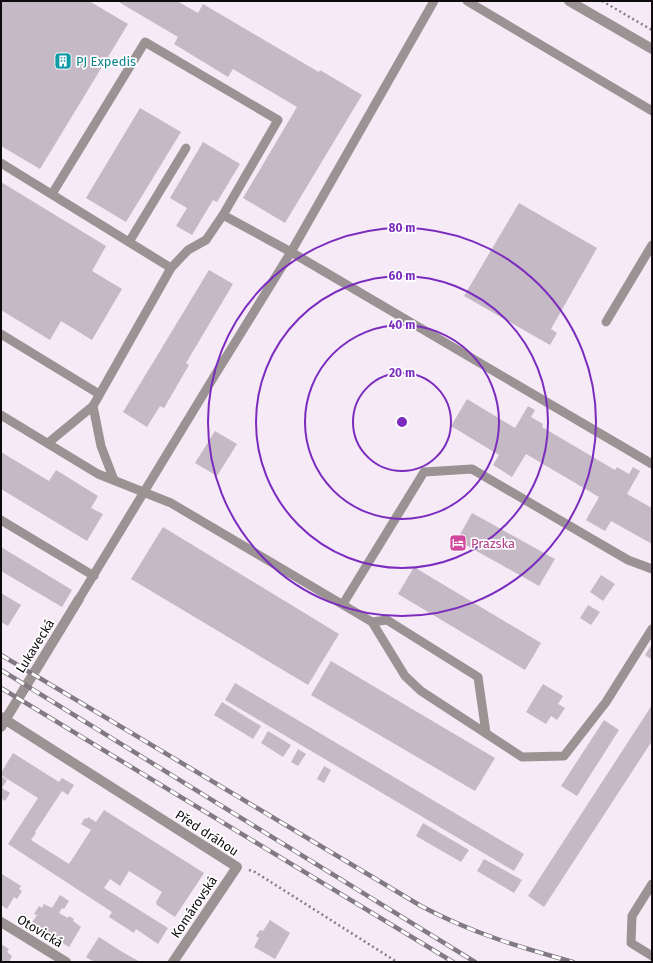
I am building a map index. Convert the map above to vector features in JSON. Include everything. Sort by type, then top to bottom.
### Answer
[{"type":"street","points":[[569,1],[651,46]]},
{"type":"street","name":"Lukavecká","points":[[3,721],[79,599]]},
{"type":"street","name":"Před dráhou","points":[[3,721],[237,868]]},
{"type":"street","name":"Komárovská","points":[[173,962],[237,868]]},
{"type":"street","name":"Otovická","points":[[1,922],[66,962]]},
{"type":"lane","points":[[79,599],[291,252],[434,1]]},
{"type":"lane","points":[[467,1],[652,111]]},
{"type":"lane","points":[[48,443],[93,406],[171,268],[188,250],[206,240],[223,215],[278,120],[145,42],[52,194]]},
{"type":"lane","points":[[129,242],[186,148]]},
{"type":"lane","points":[[1,163],[171,268]]},
{"type":"lane","points":[[223,215],[291,252],[652,464]]},
{"type":"lane","points":[[606,322],[652,245]]},
{"type":"lane","points":[[1,334],[99,394]]},
{"type":"lane","points":[[93,406],[101,446],[114,480]]},
{"type":"lane","points":[[2,419],[48,443],[98,474],[171,503],[372,622],[405,676],[421,691],[522,757],[564,756],[606,702],[652,629]]},
{"type":"lane","points":[[343,604],[424,472],[472,469],[628,560],[652,569]]},
{"type":"lane","points":[[1,520],[94,576]]},
{"type":"lane","points":[[372,622],[387,620],[478,677],[486,733]]},
{"type":"lane","points":[[652,884],[632,916],[631,943],[652,956]]},
{"type":"path","points":[[602,1],[652,30]]},
{"type":"path","name":"Před dráhou","points":[[237,868],[255,872],[397,962]]},
{"type":"building","name":"PJ Expedis","points":[[1,1],[89,1],[128,24],[40,169],[1,146]]},
{"type":"building","points":[[117,1],[177,1],[198,13],[203,4],[317,71],[319,72],[320,70],[362,95],[285,223],[243,198],[297,107],[233,69],[228,77],[174,44],[178,37]]},
{"type":"building","points":[[140,108],[181,132],[126,222],[86,198]]},
{"type":"building","points":[[203,142],[240,164],[217,202],[213,200],[192,235],[176,226],[187,208],[170,198]]},
{"type":"building","points":[[1,182],[106,246],[92,271],[122,289],[92,340],[61,321],[50,340],[1,310]]},
{"type":"building","points":[[519,203],[597,248],[551,329],[557,333],[550,345],[464,296]]},
{"type":"building","points":[[209,270],[233,284],[186,363],[189,365],[164,408],[160,406],[147,427],[123,412]]},
{"type":"building","points":[[467,399],[515,428],[528,406],[535,410],[531,417],[543,424],[542,427],[615,470],[617,467],[629,474],[633,467],[640,471],[627,494],[652,508],[652,544],[611,521],[605,531],[586,520],[599,497],[526,454],[512,477],[493,465],[499,455],[451,426]]},
{"type":"building","points":[[215,431],[237,444],[217,476],[195,463]]},
{"type":"building","points":[[1,452],[49,481],[56,470],[98,496],[91,508],[103,514],[87,541],[1,489]]},
{"type":"building","points":[[472,513],[555,559],[539,586],[457,540]]},
{"type":"building","points":[[163,527],[339,634],[308,685],[131,579]]},
{"type":"building","points":[[1,547],[72,590],[62,607],[1,571]]},
{"type":"building","points":[[414,567],[541,643],[525,670],[398,594]]},
{"type":"building","points":[[601,575],[615,584],[603,601],[590,592]]},
{"type":"building","points":[[1,593],[21,605],[8,626],[1,622]]},
{"type":"building","points":[[588,605],[600,612],[591,625],[580,618]]},
{"type":"building","points":[[652,644],[652,660],[645,655]]},
{"type":"building","points":[[331,661],[495,758],[475,791],[311,695]]},
{"type":"building","points":[[235,683],[524,854],[514,871],[225,700]]},
{"type":"building","points":[[543,684],[563,696],[558,704],[565,708],[557,720],[551,716],[546,724],[526,712]]},
{"type":"building","points":[[222,702],[261,726],[253,739],[214,715]]},
{"type":"building","points":[[652,705],[652,741],[544,907],[528,896]]},
{"type":"building","points":[[604,720],[619,730],[577,796],[561,786]]},
{"type":"building","points":[[268,731],[291,745],[283,757],[261,743]]},
{"type":"building","points":[[298,749],[306,754],[298,766],[291,762]]},
{"type":"building","points":[[13,753],[59,782],[62,778],[74,785],[68,795],[62,791],[31,840],[69,864],[91,830],[81,824],[85,818],[87,819],[88,817],[96,822],[104,810],[204,873],[175,917],[157,905],[156,902],[162,892],[129,871],[120,886],[110,879],[104,888],[168,928],[158,944],[136,929],[134,933],[109,917],[112,912],[8,844],[38,798],[1,775]]},
{"type":"building","points":[[324,766],[331,770],[324,783],[317,779]]},
{"type":"building","points":[[1,776],[7,780],[2,788],[10,793],[5,801],[1,798]]},
{"type":"building","points":[[423,823],[469,850],[461,862],[416,836]]},
{"type":"building","points":[[484,859],[522,880],[514,893],[477,871]]},
{"type":"building","points":[[2,874],[21,886],[19,889],[22,891],[17,899],[14,897],[7,909],[1,905]]},
{"type":"building","points":[[60,895],[69,901],[64,909],[62,908],[59,913],[68,918],[69,916],[74,919],[73,921],[81,927],[69,947],[31,924],[37,915],[34,914],[39,906],[42,908],[44,904],[52,908]]},
{"type":"building","points":[[270,920],[290,933],[275,959],[254,947],[259,938],[256,936],[260,930],[263,931]]},
{"type":"building","points":[[99,937],[140,962],[94,962],[86,957]]},
{"type":"building","points":[[1,944],[9,949],[7,952],[12,956],[9,962],[1,962]]},
{"type":"railway","points":[[1,655],[421,906],[477,932],[573,962]]},
{"type":"railway","points":[[1,670],[475,962]]},
{"type":"railway","points":[[1,688],[453,962]]},
{"type":"place","name":"PJ Expedis","points":[[63,61]]},
{"type":"place","name":"Prazska","points":[[458,543]]}]
